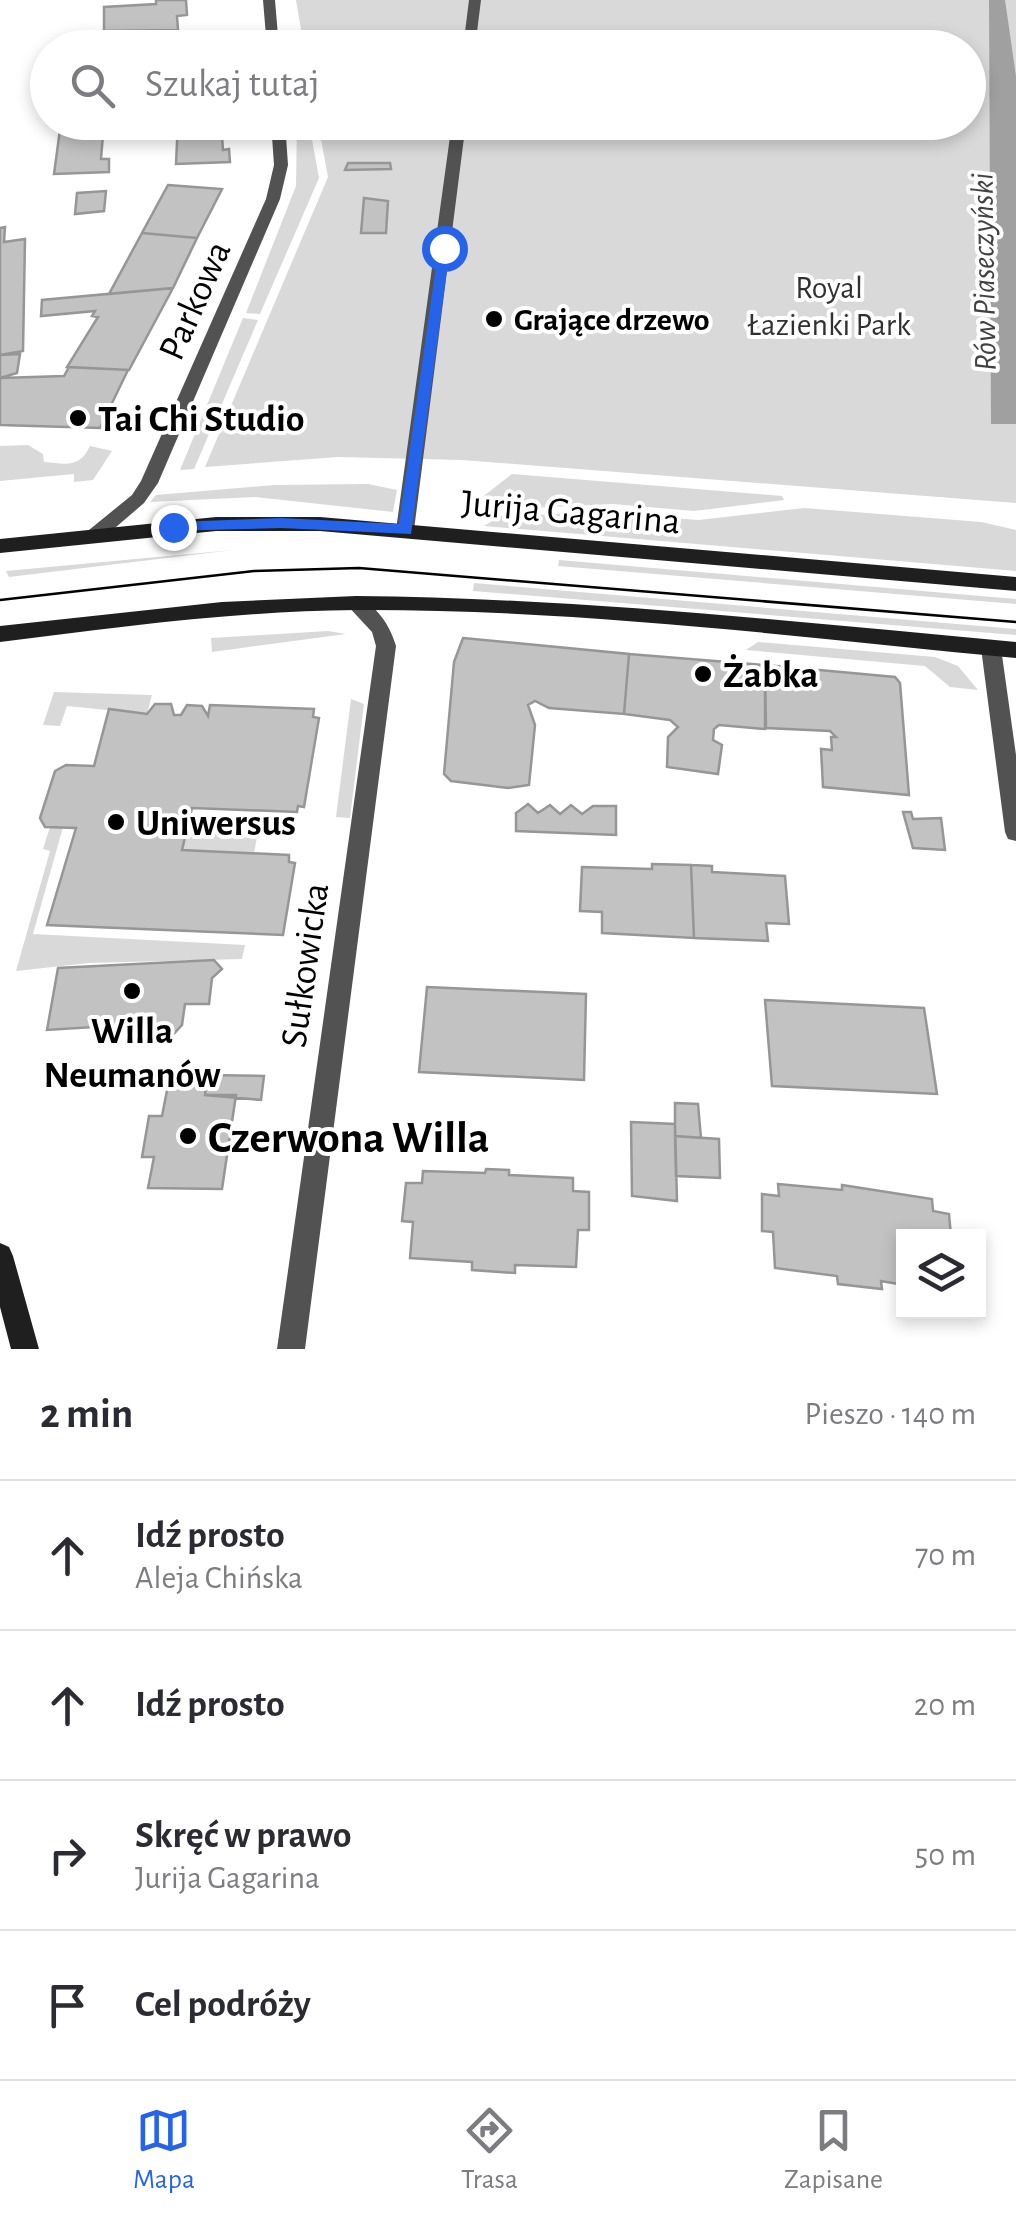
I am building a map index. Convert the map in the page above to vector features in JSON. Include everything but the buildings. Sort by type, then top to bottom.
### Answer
[{"type":"main road","name":"Jurija Gagarina","points":[[0,546],[259,523],[405,530],[1016,584]]},
{"type":"main road","points":[[0,634],[231,608],[355,603],[504,607],[1016,650]]},
{"type":"main road","points":[[0,1256],[25,1349]]},
{"type":"street","points":[[269,0],[272,30]]},
{"type":"street","points":[[472,30],[476,0]]},
{"type":"street","name":"Parkowa","points":[[96,535],[144,492],[172,432],[274,198],[281,165],[279,140]]},
{"type":"street","points":[[405,530],[458,140]]},
{"type":"street","name":"Sułkowicka","points":[[292,1349],[386,646],[381,629],[355,603]]},
{"type":"street","points":[[990,648],[1016,832]]},
{"type":"green space","name":"Royal Łazienki Park","points":[[296,0],[1016,0],[1016,503],[462,460],[338,457],[205,467],[328,177],[321,140],[986,140],[986,30],[301,30]]},
{"type":"green space","points":[[297,140],[312,140],[319,178],[260,314],[246,313],[296,186]]},
{"type":"green space","points":[[243,318],[258,320],[194,469],[180,470]]},
{"type":"green space","points":[[28,445],[43,454],[44,462],[59,463],[77,461],[90,446],[112,451],[93,480],[74,482],[74,474],[0,481],[0,446]]},
{"type":"green space","points":[[512,474],[782,496],[784,500],[694,511],[613,504],[529,508],[476,502]]},
{"type":"green space","points":[[368,484],[397,490],[393,512],[255,497],[150,502],[156,495],[275,485]]},
{"type":"green space","points":[[804,508],[981,522],[1016,530],[1016,571],[484,526],[500,516],[599,513],[699,520]]},
{"type":"green space","points":[[233,550],[9,577],[6,571]]},
{"type":"green space","points":[[559,560],[1016,599],[1016,604],[558,566]]},
{"type":"green space","points":[[474,583],[1016,629],[1016,635],[473,591]]},
{"type":"green space","points":[[328,631],[346,634],[212,652],[211,638]]},
{"type":"green space","points":[[758,642],[935,657],[958,666],[978,690],[950,687],[925,666],[746,650]]},
{"type":"green space","points":[[54,692],[152,695],[147,714],[67,706],[60,726],[43,725]]},
{"type":"green space","points":[[351,699],[364,704],[350,818],[336,817]]},
{"type":"green space","points":[[50,827],[63,827],[33,934],[245,945],[242,959],[89,963],[16,971],[50,851],[43,849]]},
{"type":"green space","points":[[187,828],[258,831],[254,854],[182,850]]},
{"type":"shaded area","points":[[989,0],[1005,0],[1016,76],[1016,424],[991,424]]},
{"type":"tram line","points":[[0,600],[254,571],[359,568],[1016,622]]},
{"type":"place","name":"Grające drzewo","points":[[494,319]]},
{"type":"place","name":"Tai Chi Studio","points":[[78,418]]},
{"type":"place","name":"Żabka","points":[[703,674]]},
{"type":"place","name":"Uniwersus","points":[[116,822]]},
{"type":"place","name":"Willa Neumanów","points":[[132,991]]},
{"type":"place","name":"Czerwona Willa","points":[[188,1136]]},
{"type":"route","points":[[173,527],[281,523],[405,530],[444,248]]},
{"type":"water label","name":"Rów Piaseczyński","points":[[983,272]]}]
